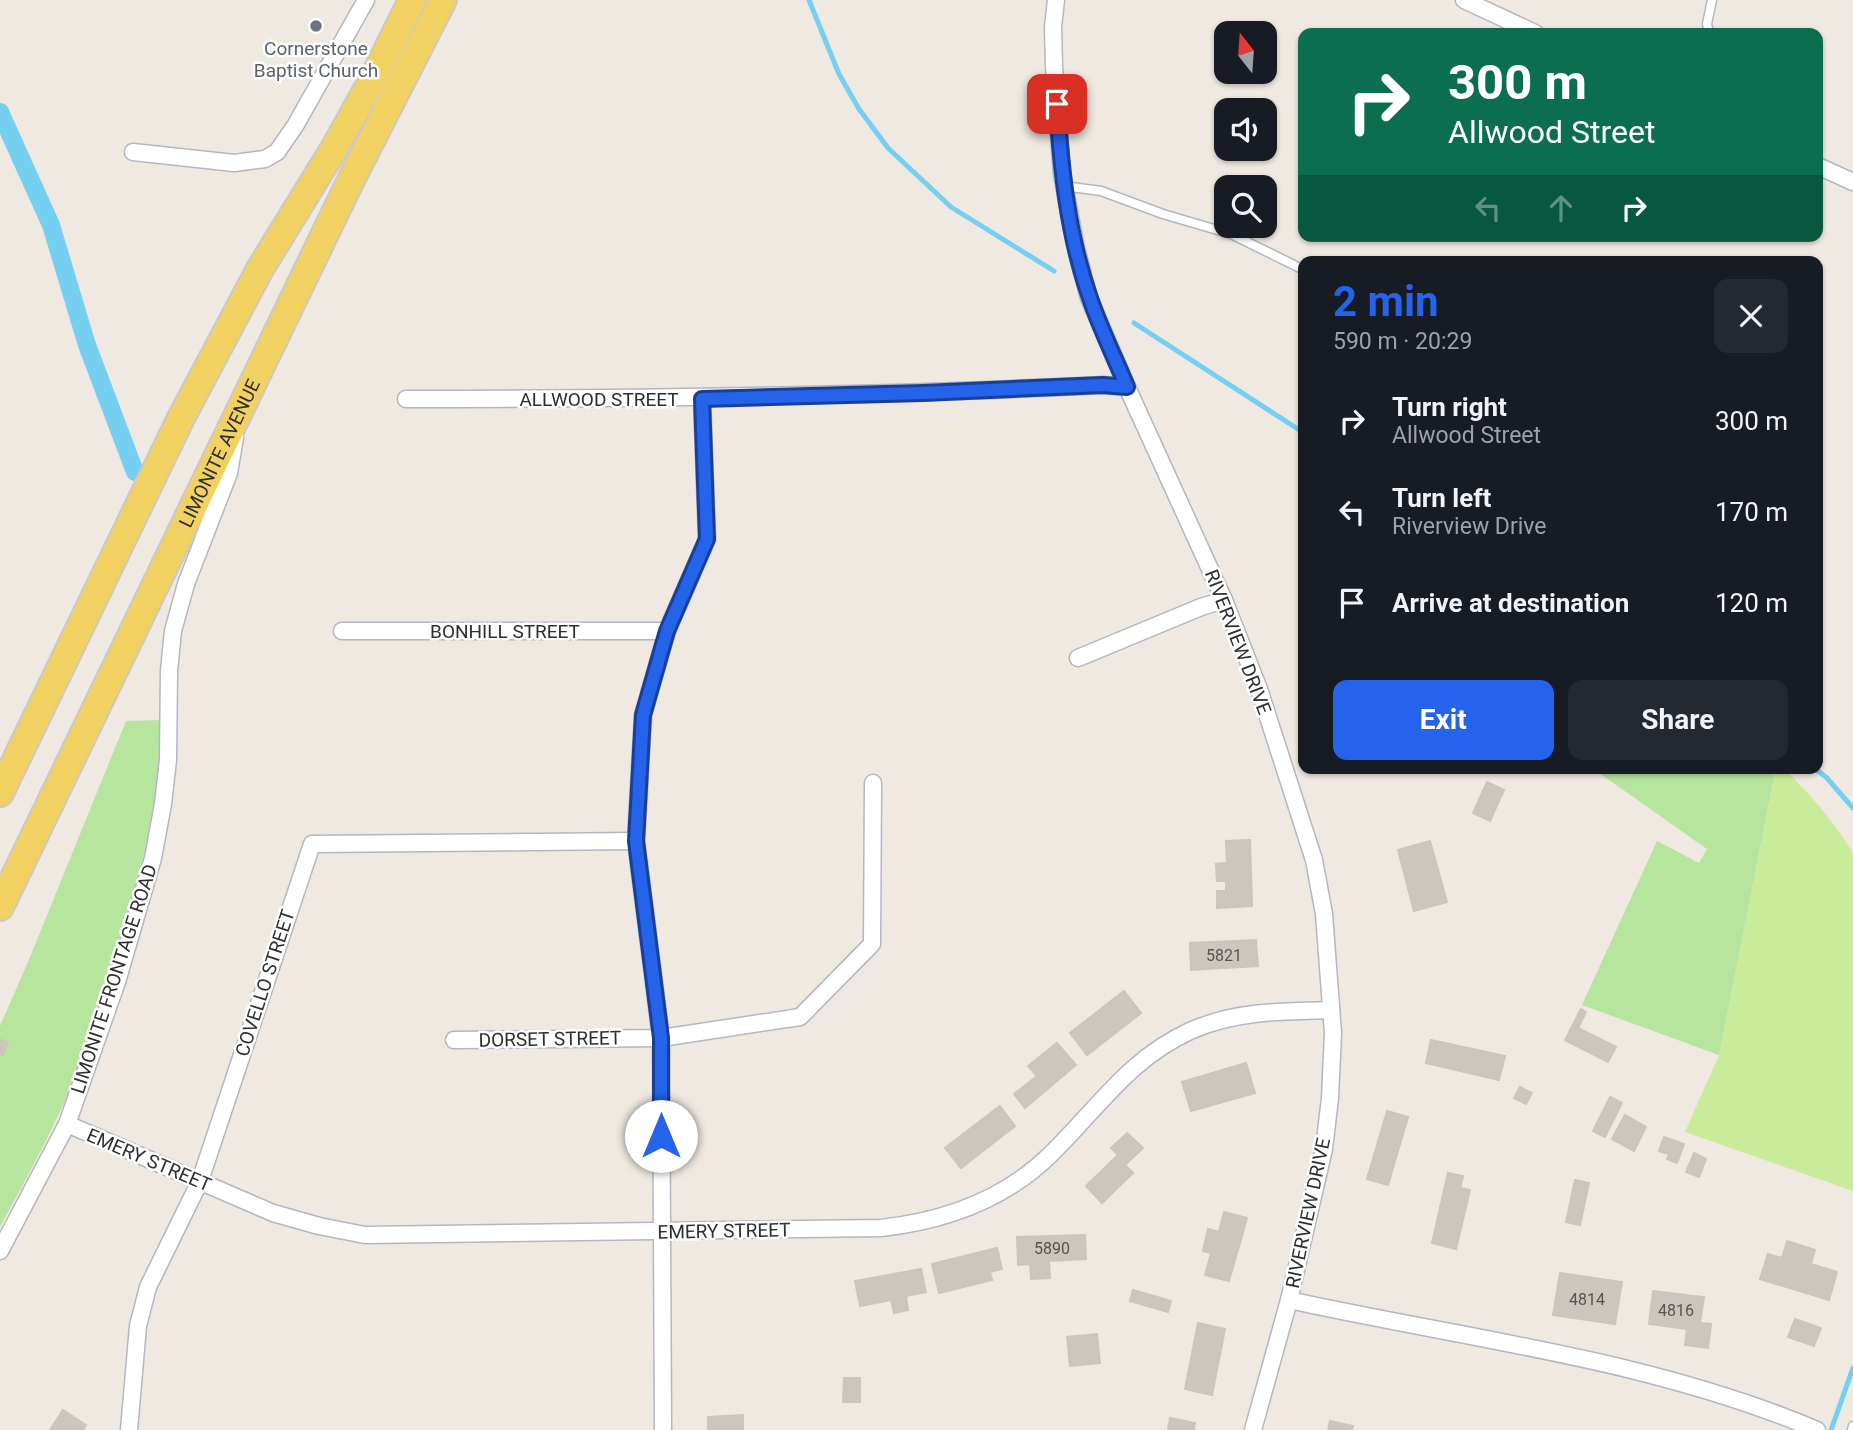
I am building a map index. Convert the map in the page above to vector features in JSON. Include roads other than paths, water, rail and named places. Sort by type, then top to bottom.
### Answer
[{"type":"main road","points":[[0,793],[187,407],[260,269],[348,123],[412,0]]},
{"type":"main road","name":"LIMONITE AVENUE","points":[[0,907],[349,184],[443,0]]},
{"type":"street","points":[[133,152],[234,163],[265,159],[278,152],[366,0]]},
{"type":"street","name":"RIVERVIEW DRIVE","points":[[1056,0],[1053,27],[1054,66],[1064,186],[1076,248],[1090,298],[1127,387],[1224,600],[1259,689],[1314,860],[1324,914],[1333,1033],[1324,1149],[1289,1300],[1253,1430]]},
{"type":"street","points":[[1464,0],[1524,28]]},
{"type":"street","points":[[1823,168],[1853,182]]},
{"type":"street","name":"ALLWOOD STREET","points":[[406,400],[702,399],[1103,385],[1127,387]]},
{"type":"street","points":[[663,1430],[661,1038],[636,841],[643,715],[667,631],[707,539],[702,399]]},
{"type":"street","name":"LIMONITE FRONTAGE ROAD","points":[[0,1251],[67,1124],[117,982],[153,858],[168,760],[169,671],[173,631],[186,584],[229,473],[242,407]]},
{"type":"street","points":[[1078,658],[1224,600]]},
{"type":"street","name":"BONHILL STREET","points":[[342,631],[667,631]]},
{"type":"street","name":"DORSET STREET","points":[[454,1040],[661,1038],[800,1017],[872,944],[873,783]]},
{"type":"street","name":"COVELLO STREET","points":[[129,1430],[138,1326],[148,1287],[200,1181],[312,844],[636,841]]},
{"type":"street","name":"EMERY STREET","points":[[67,1124],[274,1213],[365,1235],[881,1228],[950,1216],[983,1203],[1023,1178],[1051,1154],[1115,1083],[1141,1060],[1191,1030],[1224,1019],[1257,1013],[1331,1010]]},
{"type":"street","name":"RIVERVIEW DRIVE","points":[[1289,1300],[1656,1374],[1815,1429]]},
{"type":"lane","points":[[1708,28],[1712,0]]},
{"type":"lane","points":[[1064,186],[1101,191],[1163,214],[1231,234],[1298,267]]},
{"type":"waterway","points":[[809,0],[839,74],[859,109],[888,148],[951,207],[1054,271]]},
{"type":"waterway","points":[[0,112],[51,225],[87,345],[135,472]]},
{"type":"waterway","points":[[1134,323],[1298,429]]},
{"type":"waterway","points":[[1822,774],[1853,808]]},
{"type":"waterway","points":[[1831,1430],[1853,1368]]},
{"type":"place","name":"Cornerstone Baptist Church","points":[[316,26]]}]
